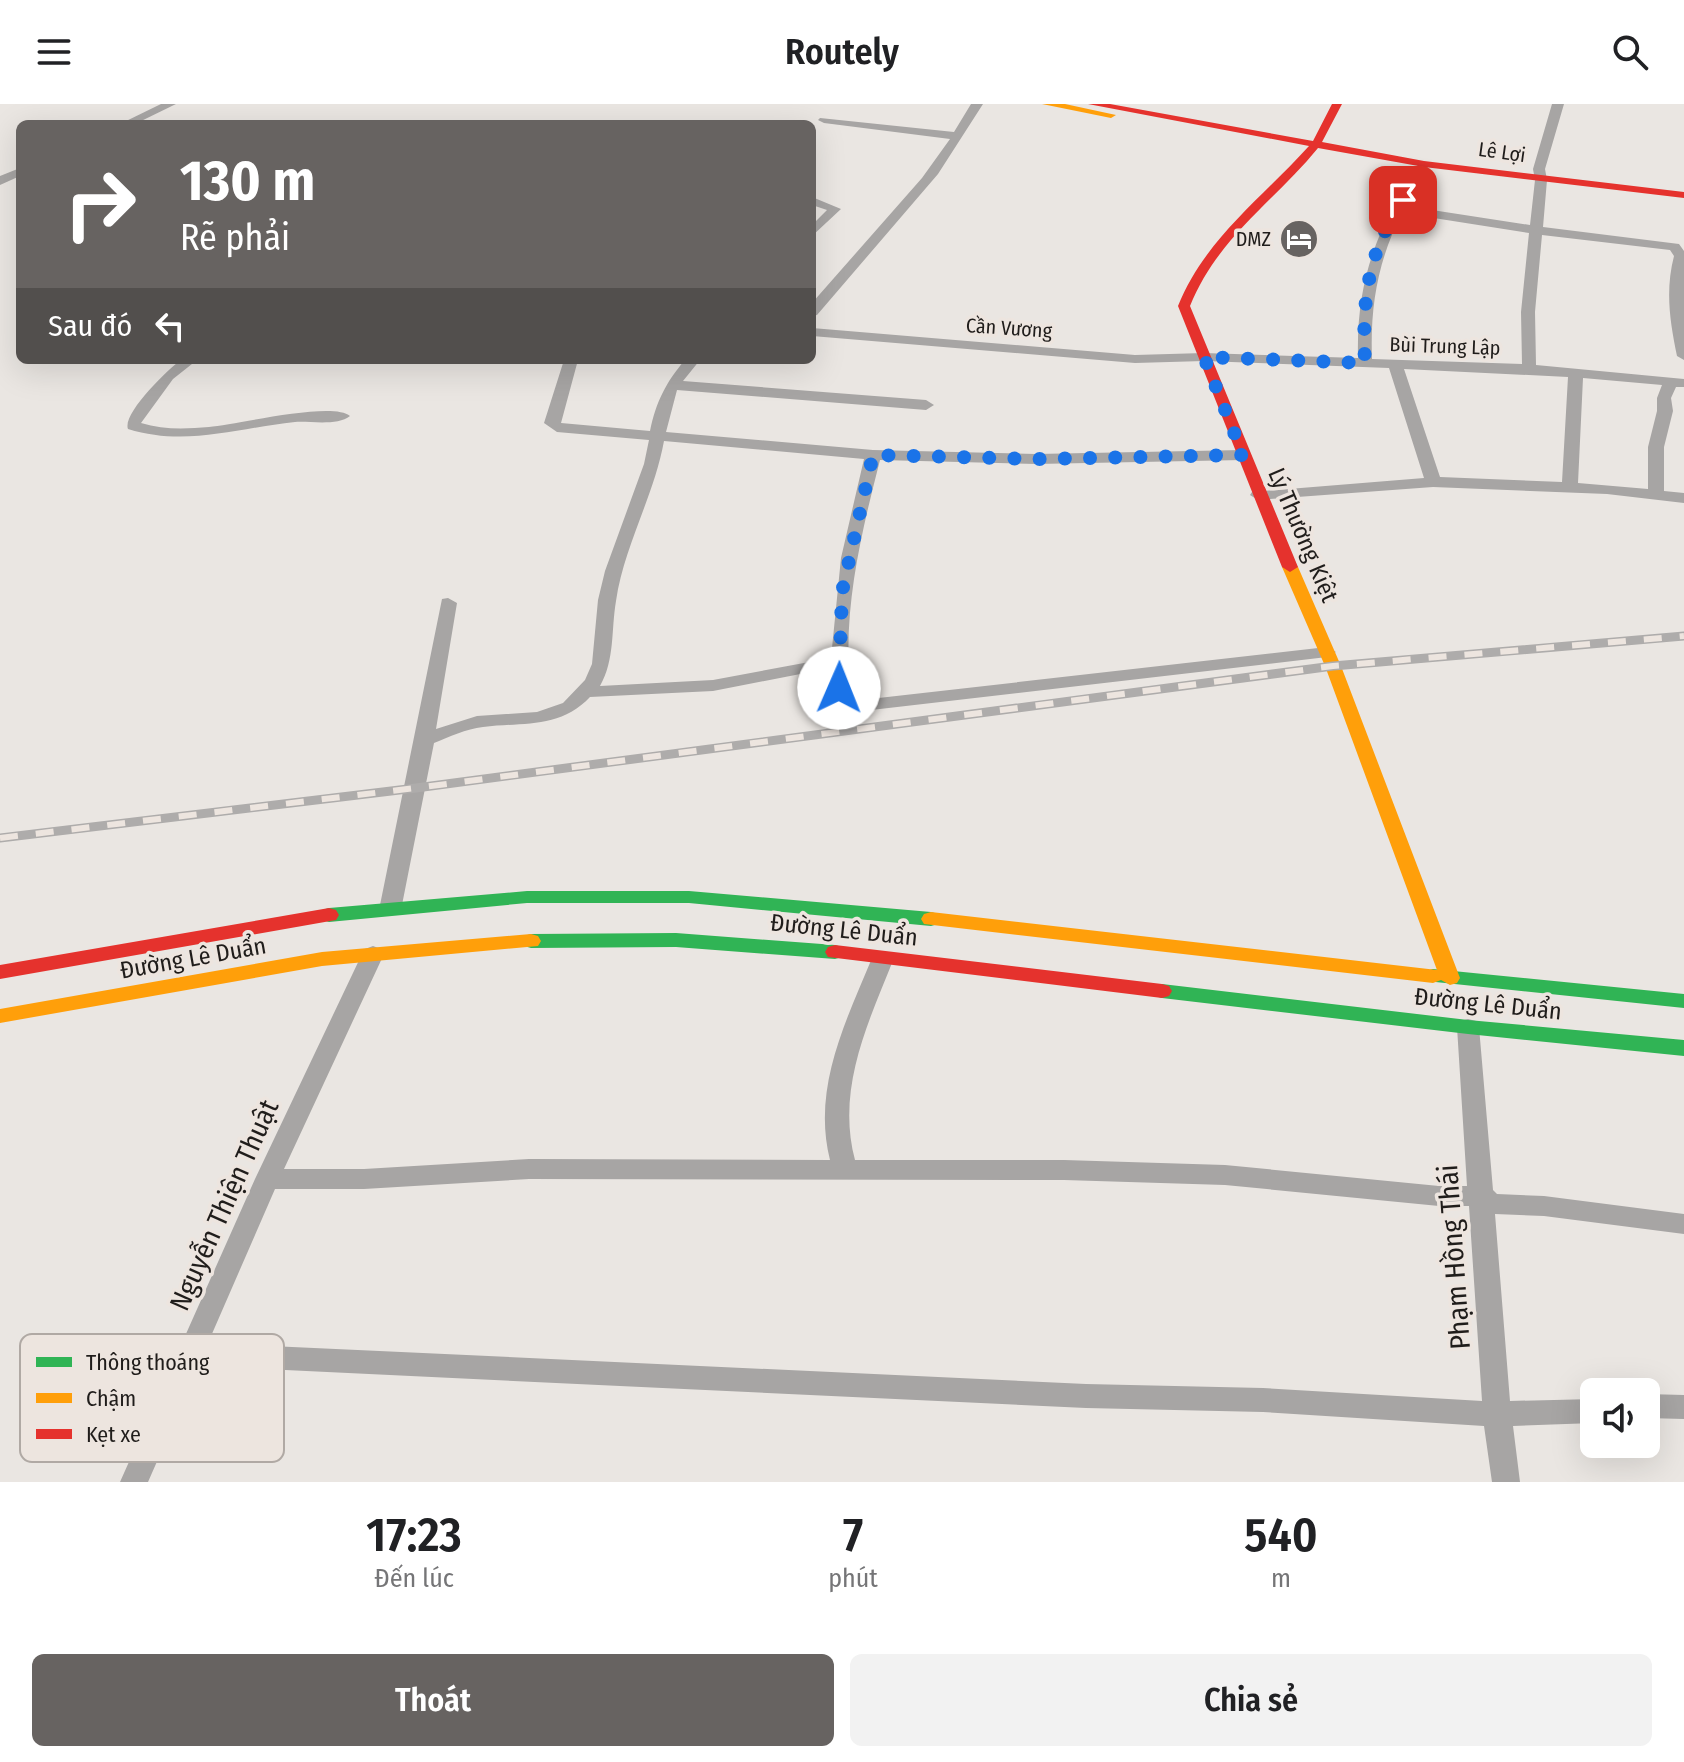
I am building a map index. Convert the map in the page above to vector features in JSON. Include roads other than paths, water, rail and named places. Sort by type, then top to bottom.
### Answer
[{"type":"main road","name":"Lê Lợi","points":[[1047,104],[1424,164],[1684,195]]},
{"type":"main road","name":"Lê Lợi","points":[[1093,104],[1173,122]]},
{"type":"main road","name":"Lý Thường Kiệt","points":[[1337,104],[1315,146],[1202,264],[1187,289],[1184,306],[1258,495],[1327,652],[1468,1027]]},
{"type":"main road","name":"Đường Lê Duẩn","points":[[0,972],[330,915],[527,897],[689,897],[839,908],[1450,978],[1684,1001]]},
{"type":"main road","name":"Đường Lê Duẩn","points":[[0,1016],[322,959],[517,941],[676,940],[883,958],[1468,1027],[1684,1048]]},
{"type":"street","points":[[135,120],[170,104]]},
{"type":"street","points":[[816,307],[849,263],[926,181],[977,104]]},
{"type":"street","points":[[1529,369],[1528,312],[1541,180],[1539,169],[1558,104]]},
{"type":"street","points":[[824,120],[958,136]]},
{"type":"street","points":[[1365,363],[1362,315],[1373,259],[1397,208],[1424,164]]},
{"type":"street","points":[[816,202],[835,209],[816,228]]},
{"type":"street","points":[[1397,208],[1536,230],[1674,247],[1681,256],[1676,268],[1673,299],[1684,356]]},
{"type":"street","name":"Cần Vương","points":[[816,332],[1135,359],[1204,357]]},
{"type":"street","name":"Bùi Trung Lập","points":[[1204,357],[1529,369],[1677,383]]},
{"type":"street","points":[[184,364],[168,376],[133,426],[148,430],[222,431],[294,418],[342,416]]},
{"type":"street","points":[[570,364],[553,426],[658,438],[873,455],[1036,459],[1243,455]]},
{"type":"street","points":[[425,739],[477,722],[539,718],[570,707],[593,682],[601,664],[607,600],[614,571],[658,438],[662,410],[672,385],[690,364]]},
{"type":"street","points":[[1395,364],[1433,482]]},
{"type":"street","points":[[1570,489],[1576,372]]},
{"type":"street","points":[[1656,493],[1656,447],[1665,411],[1664,398],[1677,383]]},
{"type":"street","points":[[672,385],[926,405]]},
{"type":"street","points":[[847,729],[839,688],[842,592],[873,455]]},
{"type":"street","points":[[1258,495],[1433,482],[1656,493],[1684,498]]},
{"type":"street","points":[[390,910],[425,739],[448,603]]},
{"type":"street","points":[[843,708],[1327,652]]},
{"type":"street","points":[[584,691],[641,693],[696,689],[776,676],[839,661]]},
{"type":"street","name":"Nguyễn Thiện Thuật","points":[[200,1334],[267,1179],[373,954]]},
{"type":"street","points":[[845,1168],[836,1143],[834,1116],[840,1075],[883,958]]},
{"type":"street","name":"Phạm Hồng Thái","points":[[1468,1027],[1497,1414],[1506,1482]]},
{"type":"street","points":[[267,1179],[364,1179],[529,1169],[845,1168],[1225,1175],[1439,1196],[1483,1196],[1490,1204],[1544,1206],[1684,1224]]},
{"type":"street","points":[[284,1358],[978,1392],[1263,1400],[1497,1414],[1580,1411]]},
{"type":"street","points":[[1660,1406],[1684,1407]]},
{"type":"street","name":"Nguyễn Thiện Thuật","points":[[134,1482],[143,1462]]},
{"type":"railway","points":[[0,838],[416,788],[1333,666],[1684,636]]},
{"type":"place","name":"DMZ","points":[[1299,239]]}]
